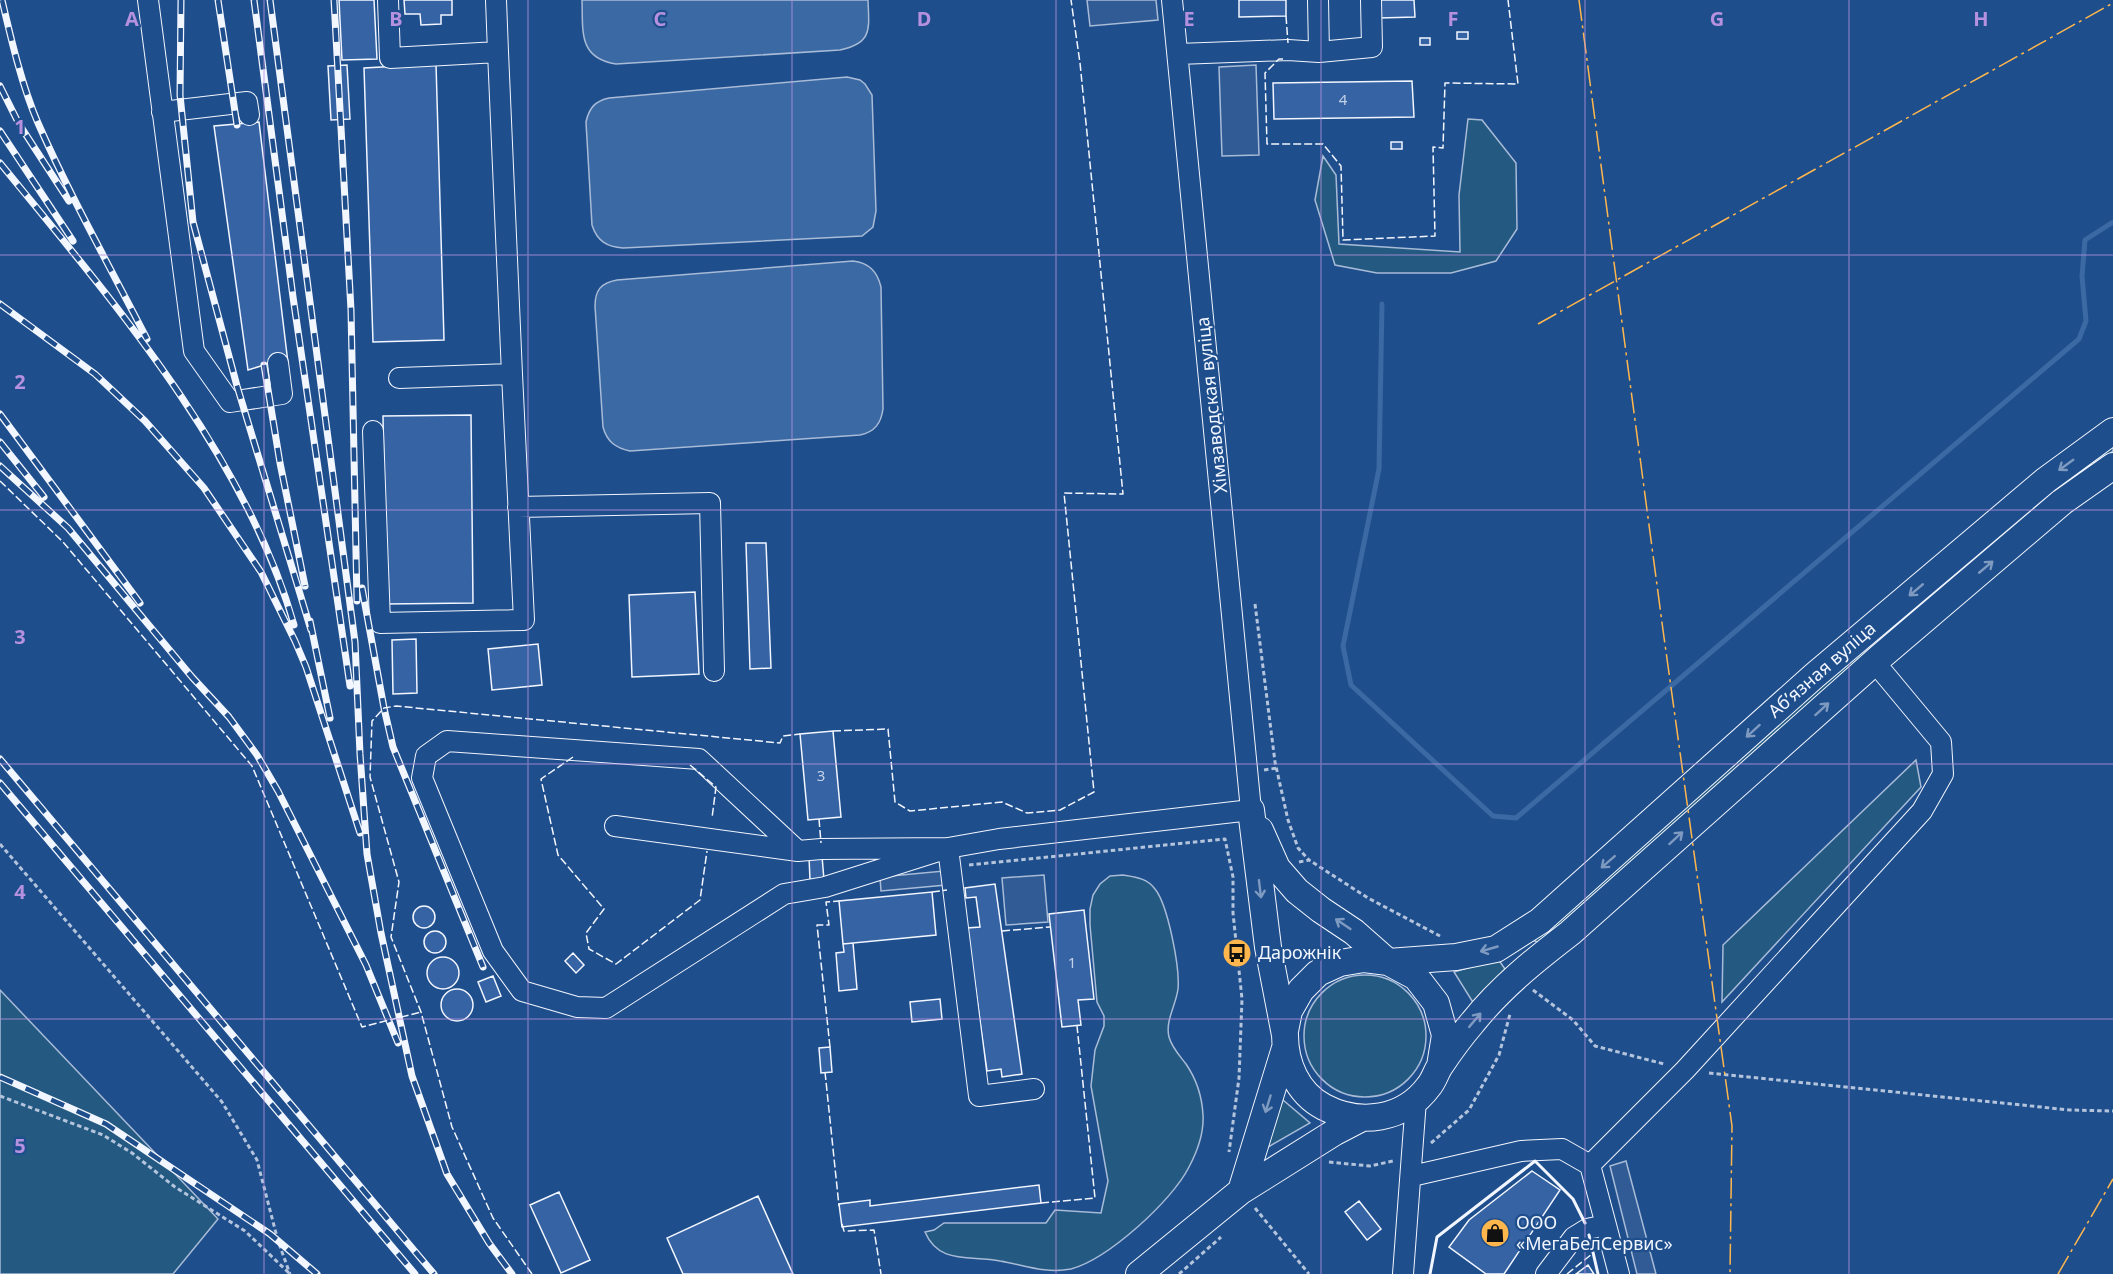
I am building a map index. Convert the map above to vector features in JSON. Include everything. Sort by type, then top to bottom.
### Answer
[{"type":"main road","name":"Абʼязная вуліца","points":[[1388,962],[1456,957],[1496,949],[1540,921],[1814,676],[2046,480],[2113,431]]},
{"type":"main road","name":"Абʼязная вуліца","points":[[1440,1067],[1473,1022],[1516,975],[1570,933],[1887,651],[2062,502],[2113,466]]},
{"type":"main road","points":[[1251,810],[1268,870],[1268,947],[1291,1070],[1302,1089],[1318,1104],[1338,1115],[1360,1119],[1390,1115],[1416,1100],[1430,1085],[1440,1067],[1445,1035],[1436,1003],[1416,977],[1388,962],[1354,932],[1268,870]]},
{"type":"main road","points":[[1248,1199],[1285,1041],[1289,1011],[1301,990],[1318,973],[1340,963],[1364,959],[1388,962]]},
{"type":"main road","points":[[1139,1274],[1248,1199],[1335,1132],[1360,1119]]},
{"type":"street","points":[[148,0],[194,351],[230,402],[282,394],[278,363]]},
{"type":"street","points":[[388,0],[390,58],[498,52]]},
{"type":"street","points":[[373,431],[380,623],[524,620],[496,0]]},
{"type":"street","name":"Хімзаводская вуліца","points":[[1172,0],[1251,810]]},
{"type":"street","points":[[1318,0],[1319,52]]},
{"type":"street","points":[[1178,54],[1288,50],[1319,52],[1372,47],[1371,0]]},
{"type":"street","points":[[162,112],[247,102],[249,114]]},
{"type":"street","points":[[399,378],[512,374]]},
{"type":"street","points":[[518,507],[710,503],[714,671]]},
{"type":"street","points":[[1590,1165],[1685,1070],[1922,811],[1943,774],[1941,742],[1882,671]]},
{"type":"street","points":[[798,851],[699,759],[447,741],[426,756],[422,778],[493,951],[522,991],[577,1007],[606,1008],[784,894],[825,887],[949,857],[999,839],[1251,810]]},
{"type":"street","points":[[615,826],[798,851],[821,849],[949,857]]},
{"type":"street","points":[[949,857],[979,1096],[1034,1089]]},
{"type":"street","points":[[1403,1274],[1416,1100]]},
{"type":"street","points":[[1412,1167],[1521,1151],[1562,1149],[1590,1165],[1619,1274]]},
{"type":"street","points":[[1546,1274],[1574,1238],[1587,1229],[1606,1225]]},
{"type":"path","points":[[1255,604],[1275,762],[1288,820],[1298,848],[1309,860],[1368,898],[1435,934],[1446,937]]},
{"type":"path","points":[[949,857],[1225,839],[1233,877],[1233,913],[1242,999],[1239,1078],[1229,1153]]},
{"type":"path","points":[[0,844],[222,1102],[257,1160],[278,1241],[291,1274]]},
{"type":"path","points":[[1233,877],[1309,860]]},
{"type":"path","points":[[1530,988],[1573,1020],[1595,1046],[1685,1070],[2070,1110],[2113,1111]]},
{"type":"path","points":[[1324,1162],[1412,1167],[1468,1110],[1499,1055],[1508,1017],[1514,1010]]},
{"type":"path","points":[[0,1096],[103,1135],[132,1153],[175,1187],[245,1231],[291,1274]]},
{"type":"path","points":[[1248,1199],[1309,1274]]},
{"type":"path","points":[[1179,1274],[1221,1237]]},
{"type":"shaded area","points":[[582,0],[868,0],[869,19],[864,39],[851,47],[840,50],[616,64],[595,56],[589,49],[583,32]]},
{"type":"shaded area","points":[[1087,0],[1156,0],[1158,20],[1090,26]]},
{"type":"shaded area","points":[[1256,65],[1259,155],[1222,156],[1219,67]]},
{"type":"shaded area","points":[[847,77],[860,80],[872,95],[876,211],[873,227],[862,236],[623,248],[607,245],[597,235],[592,225],[586,122],[596,103],[609,98]]},
{"type":"shaded area","points":[[1468,119],[1482,120],[1516,163],[1517,229],[1496,261],[1451,273],[1377,273],[1335,265],[1315,200],[1323,156],[1336,175],[1339,244],[1460,252],[1459,195]]},
{"type":"shaded area","points":[[853,261],[872,269],[881,287],[883,409],[879,423],[873,429],[860,435],[630,451],[616,446],[610,440],[603,427],[595,306],[596,296],[603,285],[617,280]]},
{"type":"shaded area","points":[[2113,443],[2113,451],[2035,508],[1866,652],[1539,943],[1533,940],[1771,725],[2073,472]]},
{"type":"shaded area","points":[[1916,760],[1921,787],[1722,1002],[1723,945]]},
{"type":"shaded area","points":[[944,871],[946,885],[881,891],[880,877]]},
{"type":"shaded area","points":[[1044,875],[1048,922],[1006,925],[1002,878]]},
{"type":"shaded area","points":[[1123,875],[1152,885],[1160,897],[1169,922],[1175,952],[1178,989],[1168,1025],[1169,1037],[1193,1076],[1202,1108],[1201,1135],[1192,1161],[1169,1196],[1138,1227],[1103,1254],[1071,1269],[1043,1270],[989,1259],[956,1257],[938,1250],[925,1232],[934,1230],[944,1223],[1046,1223],[1055,1210],[1101,1213],[1108,1181],[1091,1086],[1095,1050],[1104,1026],[1104,1016],[1097,1002],[1090,909],[1093,895],[1100,884],[1110,876]]},
{"type":"shaded area","points":[[1498,959],[1505,969],[1474,1004],[1454,972]]},
{"type":"shaded area","points":[[1365,975],[1389,979],[1408,993],[1422,1012],[1426,1036],[1422,1060],[1408,1079],[1389,1093],[1365,1097],[1341,1093],[1322,1079],[1308,1060],[1304,1036],[1308,1012],[1322,993],[1341,979]]},
{"type":"shaded area","points":[[0,990],[218,1219],[173,1274],[0,1274]]},
{"type":"shaded area","points":[[1283,1100],[1310,1123],[1263,1150]]},
{"type":"shaded area","points":[[1626,1161],[1656,1274],[1637,1274],[1610,1166]]},
{"type":"building","points":[[339,0],[374,0],[377,59],[342,60]]},
{"type":"building","points":[[404,0],[452,0],[452,15],[441,15],[441,24],[421,25],[420,14],[405,14]]},
{"type":"building","points":[[1239,0],[1286,0],[1286,16],[1239,17]]},
{"type":"building","points":[[1379,0],[1414,0],[1415,17],[1379,18]]},
{"type":"building","points":[[1457,32],[1468,32],[1468,39],[1457,39]]},
{"type":"building","points":[[1420,38],[1430,38],[1430,45],[1420,45]]},
{"type":"building","points":[[436,64],[444,340],[373,342],[364,68]]},
{"type":"building","points":[[347,65],[350,119],[331,120],[328,66]]},
{"type":"building","points":[[1412,81],[1414,117],[1274,119],[1273,83]]},
{"type":"building","points":[[259,122],[288,363],[264,365],[248,370],[214,126]]},
{"type":"building","points":[[1391,142],[1402,142],[1402,149],[1391,149]]},
{"type":"building","points":[[471,415],[473,603],[386,604],[383,416]]},
{"type":"building","points":[[746,543],[766,543],[771,668],[750,669]]},
{"type":"building","points":[[695,592],[699,674],[632,677],[629,595]]},
{"type":"building","points":[[416,639],[417,693],[393,694],[392,640]]},
{"type":"building","points":[[538,644],[542,685],[492,690],[488,649]]},
{"type":"building","points":[[833,731],[841,817],[808,820],[800,734]]},
{"type":"building","points":[[822,856],[824,880],[810,880],[809,857]]},
{"type":"building","points":[[995,884],[1022,1074],[1002,1077],[1001,1069],[987,1071],[967,928],[980,927],[976,897],[966,898],[965,888]]},
{"type":"building","points":[[932,892],[936,935],[843,944],[839,901]]},
{"type":"building","points":[[424,906],[432,909],[435,917],[432,925],[424,928],[416,925],[413,917],[416,909]]},
{"type":"building","points":[[1084,910],[1094,999],[1078,1000],[1081,1025],[1062,1027],[1049,914]]},
{"type":"building","points":[[435,931],[443,934],[446,942],[443,950],[435,953],[427,950],[424,942],[427,934]]},
{"type":"building","points":[[853,943],[857,989],[839,991],[836,953],[844,952],[843,944]]},
{"type":"building","points":[[573,953],[584,965],[576,973],[565,961]]},
{"type":"building","points":[[443,957],[454,962],[459,973],[454,984],[443,989],[432,984],[427,973],[432,962]]},
{"type":"building","points":[[493,976],[501,996],[486,1002],[478,982]]},
{"type":"building","points":[[457,989],[468,994],[473,1005],[468,1016],[457,1021],[446,1016],[441,1005],[446,994]]},
{"type":"building","points":[[940,999],[942,1019],[912,1022],[910,1002]]},
{"type":"building","points":[[830,1047],[832,1072],[821,1073],[819,1048]]},
{"type":"building","name":"ООО «МегаБелСервис»","points":[[1532,1171],[1560,1190],[1504,1274],[1486,1274],[1449,1247],[1469,1220]]},
{"type":"building","points":[[1039,1185],[1041,1203],[842,1227],[839,1204],[870,1200],[870,1206]]},
{"type":"building","points":[[559,1192],[590,1260],[561,1273],[530,1205]]},
{"type":"building","points":[[758,1196],[793,1274],[683,1274],[667,1238]]},
{"type":"building","points":[[1359,1201],[1381,1229],[1367,1240],[1345,1212]]},
{"type":"building","points":[[1588,1265],[1594,1274],[1576,1274]]},
{"type":"waterway","points":[[1382,304],[1379,469],[1343,646],[1351,685],[1493,816],[1516,818],[2079,339],[2086,321],[2082,276],[2085,240],[2113,222]]},
{"type":"railway","points":[[2,0],[32,109],[50,150],[147,339]]},
{"type":"railway","points":[[181,0],[180,95],[193,222],[237,386],[311,630]]},
{"type":"railway","points":[[218,0],[237,125]]},
{"type":"railway","points":[[254,0],[293,297],[350,686]]},
{"type":"railway","points":[[270,0],[355,642],[367,854],[381,933],[412,1076],[447,1174],[489,1243],[512,1274]]},
{"type":"railway","points":[[334,0],[351,310],[357,601]]},
{"type":"railway","points":[[0,86],[19,124],[69,201]]},
{"type":"railway","points":[[0,131],[73,241]]},
{"type":"railway","points":[[0,163],[129,324],[209,439],[243,499],[272,561],[294,625]]},
{"type":"railway","points":[[0,304],[95,374],[145,421],[204,488],[261,572],[295,641],[306,667],[360,833]]},
{"type":"railway","points":[[264,365],[280,463],[305,586]]},
{"type":"railway","points":[[0,414],[140,603]]},
{"type":"railway","points":[[0,442],[44,497]]},
{"type":"railway","points":[[0,466],[68,528],[192,677],[229,717],[257,755],[278,791],[366,965],[398,1043]]},
{"type":"railway","points":[[362,588],[393,747],[483,967]]},
{"type":"railway","points":[[310,621],[330,718]]},
{"type":"railway","points":[[0,759],[434,1274]]},
{"type":"railway","points":[[0,783],[415,1274]]},
{"type":"railway","points":[[0,1077],[106,1124],[270,1234],[317,1274]]},
{"type":"fence","points":[[833,731],[888,729],[895,802],[910,811],[1002,802],[1027,813],[1060,810],[1094,792],[1064,493],[1123,494],[1080,63],[1071,0]]},
{"type":"fence","points":[[1283,59],[1279,59],[1265,73],[1267,144],[1323,144],[1341,166],[1343,240],[1435,236],[1433,147],[1443,148],[1445,83],[1518,84],[1508,0]]},
{"type":"fence","points":[[1286,16],[1288,43]]},
{"type":"fence","points":[[0,481],[63,542],[252,766],[362,1027],[421,1012]]},
{"type":"fence","points":[[532,1274],[493,1218],[452,1127],[421,1012],[391,937],[399,882],[370,777],[372,721],[384,708],[396,706],[780,743],[783,736],[800,734]]},
{"type":"fence","points":[[573,757],[541,779],[558,855],[604,909],[586,933],[589,949],[616,964],[700,900],[707,851]]},
{"type":"fence","points":[[690,765],[716,787],[712,818]]},
{"type":"fence","points":[[819,819],[821,843]]},
{"type":"fence","points":[[932,892],[947,890]]},
{"type":"fence","points":[[830,1047],[817,925],[829,925],[826,902],[839,901]]},
{"type":"fence","points":[[1002,931],[1050,927]]},
{"type":"fence","points":[[1041,1203],[1095,1198],[1077,1026]]},
{"type":"fence","points":[[825,1072],[839,1206]]},
{"type":"fence","points":[[842,1224],[844,1231],[874,1230],[881,1274]]},
{"type":"fence","points":[[1567,1274],[1592,1254]]},
{"type":"wall","points":[[1430,1274],[1437,1237],[1535,1161],[1573,1199],[1585,1223]]},
{"type":"wall","points":[[1589,1235],[1598,1274]]},
{"type":"power","points":[[1579,0],[1732,1126],[1730,1274]]},
{"type":"power","points":[[1538,324],[2113,3]]},
{"type":"power","points":[[2058,1274],[2113,1179]]},
{"type":"place","name":"Дарожнік","points":[[1237,953]]},
{"type":"place","name":"ООО «МегаБелСервис»","points":[[1495,1233]]}]
